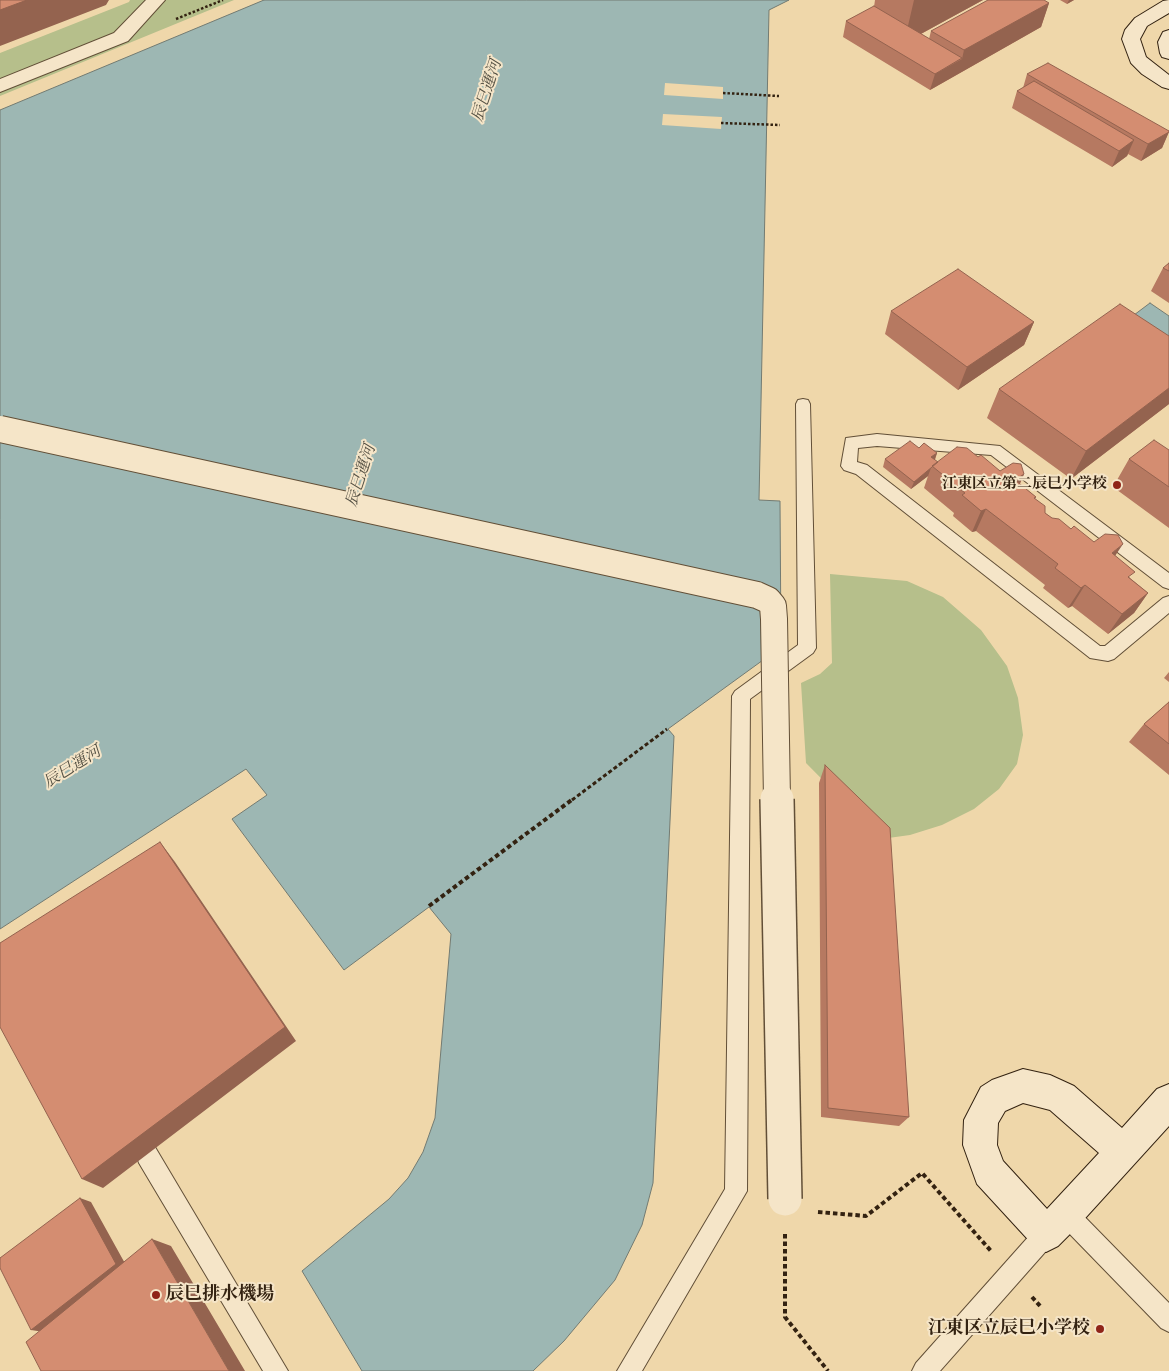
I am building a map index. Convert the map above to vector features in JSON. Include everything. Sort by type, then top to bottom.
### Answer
[{"type":"street","points":[[0,86],[121,36],[156,0]]},
{"type":"street","points":[[1169,5],[1141,22],[1134,30],[1131,39],[1132,48],[1138,59],[1149,70],[1169,83]]},
{"type":"street","points":[[1169,36],[1166,42],[1169,53]]},
{"type":"street","points":[[0,429],[757,595],[768,600],[773,606],[774,618],[785,1204]]},
{"type":"street","points":[[1123,1152],[1072,1106],[1050,1092],[1023,1086],[1004,1092],[993,1099],[981,1120],[979,1132],[984,1161],[999,1184],[1056,1224],[1123,1152],[1169,1102]]},
{"type":"lane","points":[[629,1371],[736,1191],[741,696],[806,648],[803,404]]},
{"type":"lane","points":[[1169,582],[995,450],[877,440],[866,443],[851,442],[849,466],[861,469],[1096,653],[1108,654],[1169,603]]},
{"type":"lane","points":[[147,1155],[276,1371]]},
{"type":"lane","points":[[924,1371],[1056,1224],[1169,1320]]},
{"type":"path","points":[[723,93],[778,96]]},
{"type":"path","points":[[722,123],[780,125]]},
{"type":"path","points":[[429,906],[667,729]]},
{"type":"path","points":[[828,1371],[785,1317],[785,1204],[866,1216],[922,1173],[1041,1307]]},
{"type":"green space","points":[[130,0],[234,0],[0,96],[0,53]]},
{"type":"green space","points":[[830,574],[907,581],[943,597],[981,630],[1007,666],[1018,698],[1023,735],[1017,764],[999,789],[974,809],[942,825],[910,835],[881,839],[806,763],[801,683],[820,674],[832,663]]},
{"type":"water","name":"辰巳運河","points":[[264,0],[789,0],[769,10],[759,500],[780,501],[781,647],[668,729],[674,736],[653,1183],[642,1225],[615,1280],[564,1341],[533,1371],[362,1371],[302,1271],[389,1199],[408,1178],[423,1152],[435,1118],[451,934],[429,907],[344,970],[232,819],[267,795],[246,769],[0,929],[0,110]]},
{"type":"water","points":[[1150,303],[1169,316],[1169,344],[1130,318]]},
{"type":"pier","points":[[665,83],[723,87],[723,99],[664,95]]},
{"type":"pier","points":[[663,114],[722,117],[721,129],[662,125]]},
{"type":"building","points":[[0,0],[27,0],[0,10]]},
{"type":"building","points":[[988,0],[1044,0],[1049,3],[964,50],[931,31]]},
{"type":"building","points":[[874,6],[962,58],[935,74],[846,21]]},
{"type":"building","points":[[1048,63],[1169,132],[1148,144],[1027,74]]},
{"type":"building","points":[[1034,81],[1134,140],[1119,151],[1017,91]]},
{"type":"building","points":[[1169,263],[1169,271],[1163,268]]},
{"type":"building","points":[[958,269],[1034,322],[967,367],[891,311]]},
{"type":"building","points":[[1120,304],[1169,336],[1169,388],[1086,451],[999,389]]},
{"type":"building","points":[[1154,440],[1169,450],[1169,487],[1129,459]]},
{"type":"building","points":[[910,441],[919,448],[924,443],[937,453],[931,457],[938,462],[914,482],[885,459]]},
{"type":"building","points":[[957,447],[967,448],[978,457],[981,455],[1000,471],[1013,463],[1021,464],[1024,474],[1015,480],[1045,506],[1045,513],[1052,518],[1059,519],[1071,529],[1074,526],[1094,542],[1105,534],[1118,535],[1123,544],[1112,553],[1135,572],[1128,577],[1148,593],[1122,614],[1085,585],[1081,588],[1055,568],[1058,564],[986,509],[981,511],[962,495],[965,493],[932,466]]},
{"type":"building","points":[[1169,702],[1169,744],[1144,724]]},
{"type":"building","points":[[825,765],[890,828],[909,1117],[828,1108]]},
{"type":"building","points":[[160,842],[285,1027],[82,1179],[0,1027],[0,943]]},
{"type":"building","points":[[80,1198],[116,1264],[31,1330],[0,1268],[0,1258]]},
{"type":"building","name":"辰巳排水機場","points":[[152,1239],[229,1371],[41,1371],[26,1342]]},
{"type":"place","name":"江東区立第二辰巳小学校","points":[[1117,485]]},
{"type":"place","name":"辰巳排水機場","points":[[156,1295]]},
{"type":"place","name":"江東区立辰巳小学校","points":[[1100,1329]]}]
